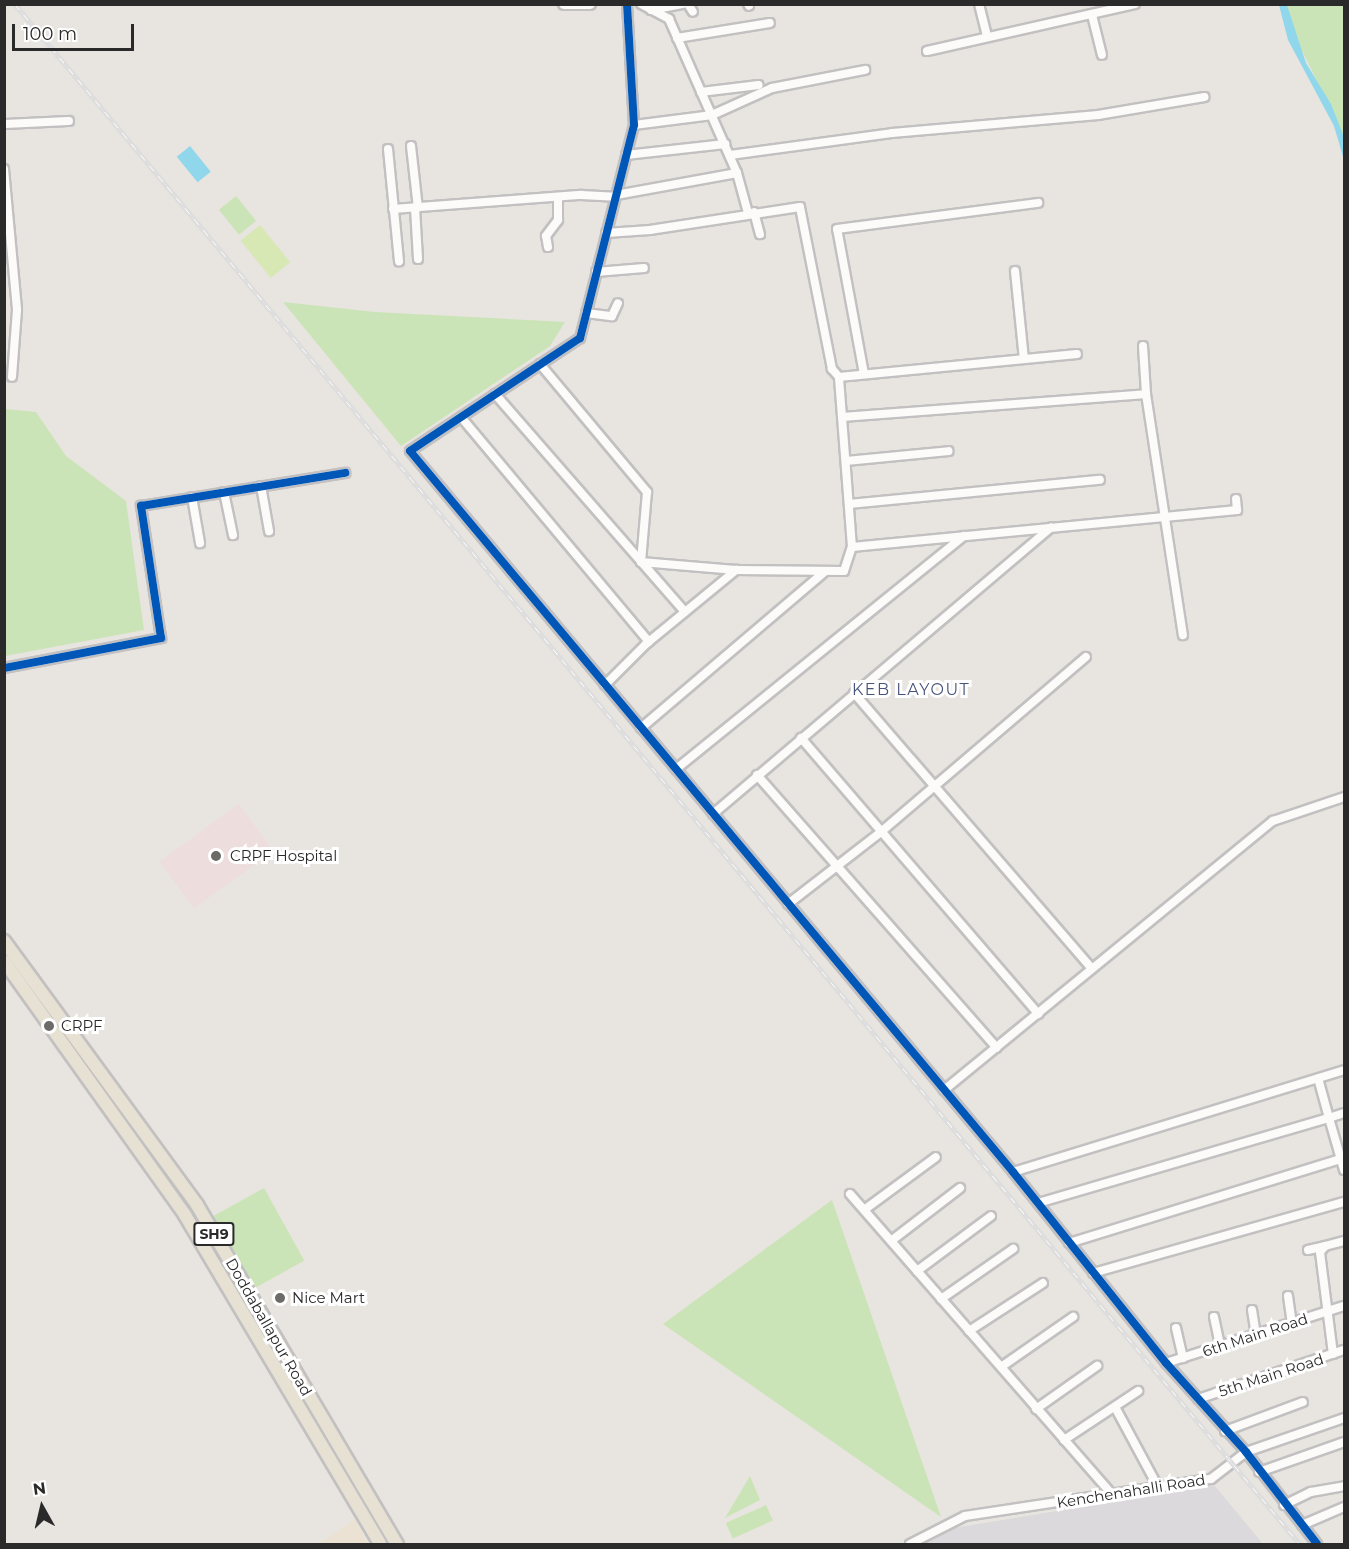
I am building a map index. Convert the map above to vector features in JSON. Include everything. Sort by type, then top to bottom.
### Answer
[{"type":"main road","name":"Doddaballapur Road","points":[[4,941],[197,1205],[397,1545]]},
{"type":"main road","name":"Doddaballapur Road","points":[[4,961],[185,1215],[380,1545]]},
{"type":"street","points":[[564,4],[590,4]]},
{"type":"street","points":[[627,4],[634,125],[580,338],[410,451],[1013,1172],[1166,1363],[1246,1452],[1284,1505],[1317,1545]]},
{"type":"street","points":[[641,4],[669,19],[730,155],[760,234]]},
{"type":"street","points":[[651,10],[683,4]]},
{"type":"street","points":[[980,4],[987,37]]},
{"type":"street","points":[[927,51],[1135,4]]},
{"type":"street","points":[[1092,15],[1102,55]]},
{"type":"street","points":[[677,38],[770,23]]},
{"type":"street","points":[[634,125],[712,115],[772,88],[865,70]]},
{"type":"street","points":[[701,92],[759,85]]},
{"type":"street","points":[[730,155],[892,133],[1098,115],[1204,97]]},
{"type":"street","points":[[4,124],[69,121]]},
{"type":"street","points":[[626,155],[724,144]]},
{"type":"street","points":[[411,146],[417,208],[417,259]]},
{"type":"street","points":[[388,149],[399,261]]},
{"type":"street","points":[[4,169],[17,310],[12,377]]},
{"type":"street","points":[[395,209],[558,197],[615,196],[737,172]]},
{"type":"street","points":[[548,247],[546,236],[558,220],[558,197]]},
{"type":"street","points":[[864,374],[837,229],[1038,203]]},
{"type":"street","points":[[606,233],[650,230],[751,212],[800,207],[832,369],[840,377],[852,548],[844,571],[736,570],[641,562]]},
{"type":"street","points":[[596,272],[644,268]]},
{"type":"street","points":[[1015,271],[1024,359]]},
{"type":"street","points":[[586,314],[612,316],[618,303]]},
{"type":"street","points":[[1143,346],[1146,394],[1183,635]]},
{"type":"street","points":[[840,377],[1077,354]]},
{"type":"street","points":[[540,364],[647,492],[641,562]]},
{"type":"street","points":[[495,394],[685,612]]},
{"type":"street","points":[[842,417],[1146,394]]},
{"type":"street","points":[[461,417],[649,642]]},
{"type":"street","points":[[846,461],[949,451]]},
{"type":"street","points":[[4,668],[160,638],[141,506],[345,473]]},
{"type":"street","points":[[849,504],[1100,480]]},
{"type":"street","points":[[261,486],[269,531]]},
{"type":"street","points":[[224,492],[233,535]]},
{"type":"street","points":[[192,497],[200,543]]},
{"type":"street","points":[[852,548],[1165,514],[1237,510],[1236,499]]},
{"type":"street","points":[[713,814],[1051,527]]},
{"type":"street","points":[[676,769],[964,536]]},
{"type":"street","points":[[605,685],[649,642],[736,570]]},
{"type":"street","points":[[641,728],[824,572]]},
{"type":"street","points":[[788,904],[882,831],[1086,657]]},
{"type":"street","points":[[854,693],[1092,969]]},
{"type":"street","points":[[801,738],[1038,1014]]},
{"type":"street","points":[[757,775],[997,1048]]},
{"type":"street","points":[[944,1090],[1272,821],[1344,797]]},
{"type":"street","points":[[1013,1172],[1344,1070]]},
{"type":"street","points":[[1318,1078],[1343,1159],[1344,1170]]},
{"type":"street","points":[[1038,1203],[1344,1113]]},
{"type":"street","points":[[864,1210],[936,1157]]},
{"type":"street","points":[[1070,1243],[1343,1159]]},
{"type":"street","points":[[891,1241],[960,1188]]},
{"type":"street","points":[[850,1194],[1112,1494]]},
{"type":"street","points":[[1093,1273],[1344,1202]]},
{"type":"street","points":[[917,1271],[992,1216]]},
{"type":"street","points":[[1308,1251],[1344,1241]]},
{"type":"street","points":[[1325,1246],[1320,1252],[1333,1354]]},
{"type":"street","points":[[941,1299],[1013,1249]]},
{"type":"street","points":[[969,1331],[1043,1283]]},
{"type":"street","points":[[1288,1296],[1292,1323]]},
{"type":"street","name":"6th Main Road","points":[[1166,1363],[1344,1306]]},
{"type":"street","points":[[1252,1310],[1257,1335]]},
{"type":"street","points":[[1000,1367],[1073,1317]]},
{"type":"street","points":[[1214,1317],[1220,1346]]},
{"type":"street","points":[[1176,1328],[1182,1358]]},
{"type":"street","name":"5th Main Road","points":[[1198,1399],[1344,1350]]},
{"type":"street","points":[[1036,1409],[1097,1366]]},
{"type":"street","points":[[1064,1440],[1138,1391]]},
{"type":"street","points":[[1226,1431],[1303,1402]]},
{"type":"street","points":[[1115,1407],[1158,1487]]},
{"type":"street","name":"Kenchenahalli Road","points":[[909,1545],[966,1516],[1212,1479],[1246,1452],[1344,1418]]},
{"type":"street","points":[[1259,1472],[1344,1442]]},
{"type":"street","points":[[1284,1505],[1311,1492],[1344,1486]]},
{"type":"street","points":[[1302,1525],[1344,1507]]},
{"type":"shaded area","name":"CRPF Hospital","points":[[239,804],[273,851],[194,909],[160,862]]},
{"type":"shaded area","points":[[1214,1485],[1263,1544],[926,1544],[954,1528]]},
{"type":"shaded area","points":[[355,1519],[368,1544],[319,1544]]},
{"type":"green space","points":[[1287,5],[1344,5],[1344,137],[1295,36]]},
{"type":"green space","points":[[236,196],[256,221],[239,235],[219,210]]},
{"type":"green space","points":[[260,225],[290,262],[271,278],[241,241]]},
{"type":"green space","points":[[283,302],[375,312],[565,322],[550,346],[401,446]]},
{"type":"green space","points":[[5,409],[36,412],[66,456],[126,501],[144,630],[5,656]]},
{"type":"green space","points":[[264,1188],[304,1261],[252,1290],[212,1217]]},
{"type":"green space","points":[[832,1200],[857,1273],[941,1517],[663,1324]]},
{"type":"green space","points":[[750,1476],[760,1500],[725,1518]]},
{"type":"green space","points":[[766,1505],[773,1521],[733,1538],[726,1523]]},
{"type":"water","points":[[1279,5],[1287,5],[1306,63],[1331,104],[1344,137],[1344,160],[1334,126],[1288,40]]},
{"type":"water","points":[[190,146],[211,172],[198,182],[177,157]]},
{"type":"railway","points":[[15,4],[1300,1544]]},
{"type":"cycle path","points":[[627,4],[634,125],[580,338],[410,451],[1013,1172],[1166,1363],[1246,1452],[1317,1544]]},
{"type":"cycle path","points":[[4,668],[161,638],[141,506],[345,473]]},
{"type":"place","name":"CRPF Hospital","points":[[216,856]]},
{"type":"place","name":"CRPF","points":[[49,1026]]},
{"type":"place","name":"Nice Mart","points":[[280,1298]]},
{"type":"district","name":"KEB LAYOUT","points":[[911,690]]}]
